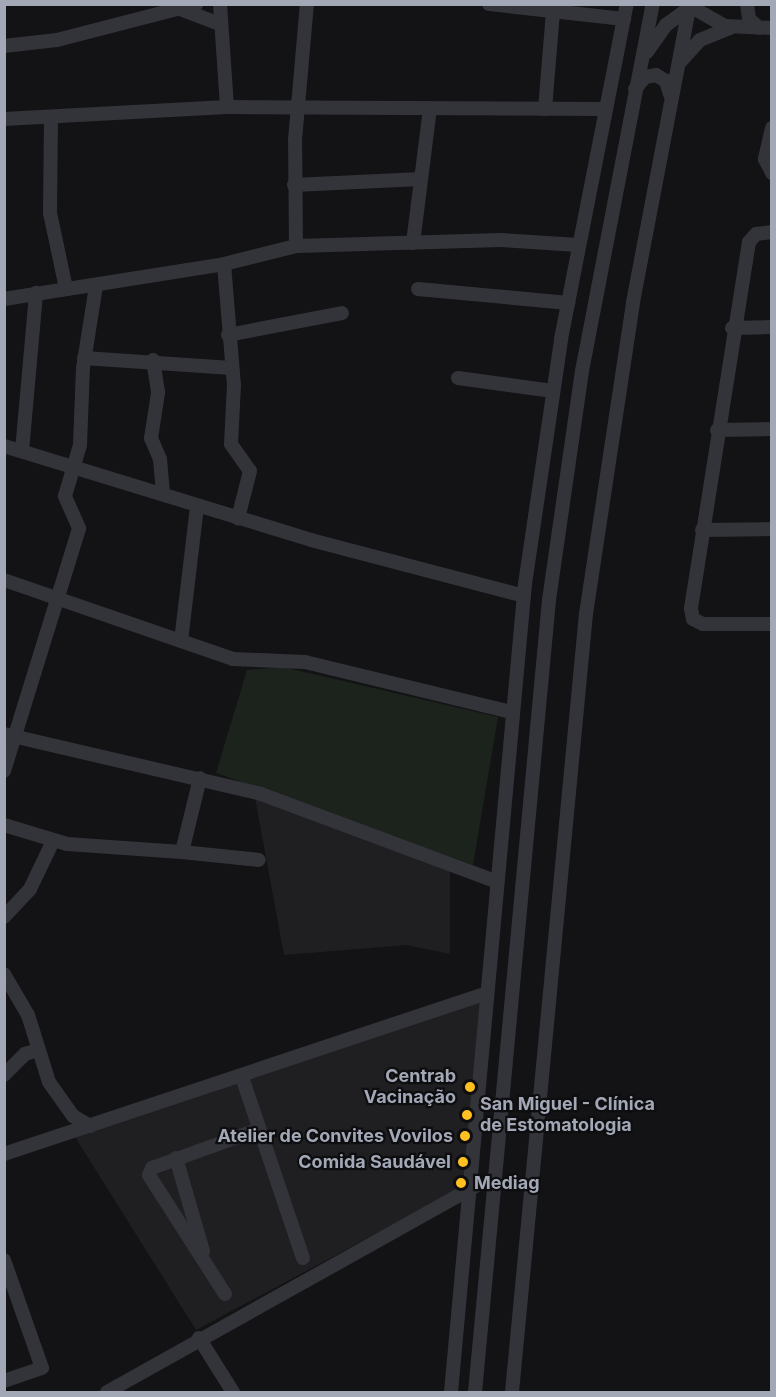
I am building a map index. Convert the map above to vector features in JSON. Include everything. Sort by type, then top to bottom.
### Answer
[{"type":"street","points":[[4,46],[57,39],[196,4]]},
{"type":"street","points":[[220,4],[227,107]]},
{"type":"street","points":[[296,246],[294,185],[307,4]]},
{"type":"street","points":[[489,4],[624,19]]},
{"type":"street","points":[[451,1392],[472,1187],[484,994],[524,596],[553,392],[578,244],[627,4]]},
{"type":"street","points":[[475,1392],[493,1179],[549,600],[582,372],[653,4]]},
{"type":"street","points":[[747,4],[749,19],[765,28]]},
{"type":"street","points":[[635,91],[654,39],[690,5]]},
{"type":"street","points":[[690,5],[739,28]]},
{"type":"street","points":[[512,1392],[586,614],[670,97],[690,5]]},
{"type":"street","points":[[180,9],[220,24]]},
{"type":"street","points":[[545,109],[552,11]]},
{"type":"street","points":[[675,74],[700,39],[739,28],[765,28]]},
{"type":"street","points":[[635,91],[640,80],[656,75],[666,81],[670,97]]},
{"type":"street","points":[[4,119],[227,107],[605,110]]},
{"type":"street","points":[[413,243],[430,109]]},
{"type":"street","points":[[51,117],[50,213],[66,288]]},
{"type":"street","points":[[771,128],[765,163],[771,173]]},
{"type":"street","points":[[294,185],[421,179]]},
{"type":"street","points":[[771,232],[756,234],[749,242],[732,328],[702,530],[693,619],[708,625],[771,624]]},
{"type":"street","points":[[4,299],[224,264],[296,246],[413,243],[578,244]]},
{"type":"street","points":[[224,264],[232,368],[231,444],[250,474],[238,518]]},
{"type":"street","points":[[4,771],[10,736],[59,598],[79,528],[65,496],[75,470],[84,358],[96,286]]},
{"type":"street","points":[[418,289],[568,303]]},
{"type":"street","points":[[22,451],[36,293]]},
{"type":"street","points":[[228,335],[342,313]]},
{"type":"street","points":[[732,328],[771,327]]},
{"type":"street","points":[[84,358],[153,360],[232,368]]},
{"type":"street","points":[[153,360],[158,393],[151,438],[160,459],[163,494]]},
{"type":"street","points":[[458,378],[553,392]]},
{"type":"street","points":[[717,430],[771,429]]},
{"type":"street","points":[[4,446],[75,470],[163,494],[238,518],[524,596]]},
{"type":"street","points":[[181,641],[197,506]]},
{"type":"street","points":[[702,530],[771,529]]},
{"type":"street","points":[[4,580],[181,641],[250,662],[305,662],[511,712]]},
{"type":"street","points":[[10,736],[62,752],[200,778],[261,794],[495,881]]},
{"type":"street","points":[[182,852],[200,778]]},
{"type":"street","points":[[4,825],[53,841],[259,860]]},
{"type":"street","points":[[4,917],[30,889],[53,841]]},
{"type":"street","points":[[4,974],[18,992],[57,1096],[90,1126]]},
{"type":"street","points":[[4,1154],[242,1077],[484,994]]},
{"type":"street","points":[[5,1074],[25,1054],[38,1050]]},
{"type":"street","points":[[242,1077],[303,1258]]},
{"type":"street","points":[[225,1294],[149,1175],[152,1168],[176,1158],[260,1129]]},
{"type":"street","points":[[176,1158],[207,1266]]},
{"type":"street","points":[[107,1392],[199,1338],[472,1187],[493,1179]]},
{"type":"street","points":[[4,1260],[42,1368],[4,1381]]},
{"type":"street","points":[[199,1338],[232,1392]]},
{"type":"shaded area","points":[[283,667],[498,717],[473,865],[216,773],[247,670]]},
{"type":"shaded area","points":[[255,798],[450,871],[450,954],[407,945],[284,955]]},
{"type":"shaded area","points":[[492,994],[478,1179],[196,1330],[75,1137]]},
{"type":"place","name":"Centrab Vacinação","points":[[470,1087]]},
{"type":"place","name":"San Miguel - Clínica de Estomatologia","points":[[467,1115]]},
{"type":"place","name":"Atelier de Convites Vovilos","points":[[465,1136]]},
{"type":"place","name":"Comida Saudável","points":[[463,1162]]},
{"type":"place","name":"Mediag","points":[[461,1183]]}]
